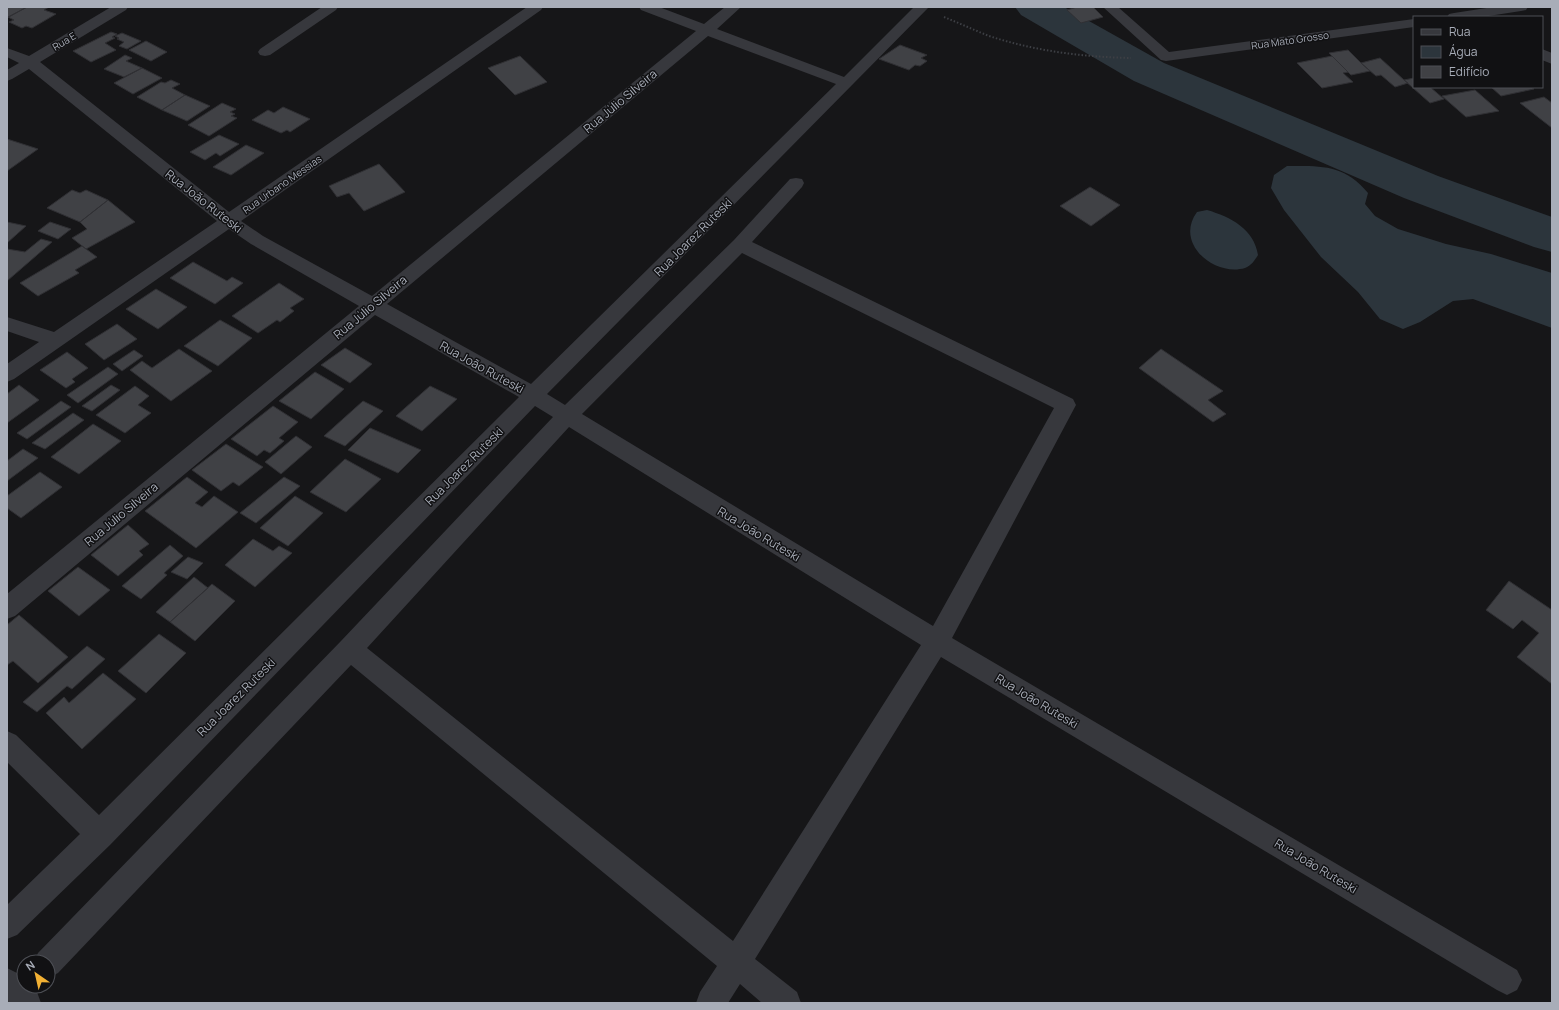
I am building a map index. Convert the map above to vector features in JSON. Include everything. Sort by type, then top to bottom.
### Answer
[{"type":"street","name":"Rua E","points":[[7,76],[121,7]]},
{"type":"street","points":[[265,52],[331,7]]},
{"type":"street","name":"Rua Urbano Messias","points":[[7,374],[536,7]]},
{"type":"street","points":[[646,7],[847,83]]},
{"type":"street","name":"Rua Júlio Silveira","points":[[7,608],[734,7]]},
{"type":"street","name":"Rua Mato Grosso","points":[[1110,7],[1166,57],[1413,23]]},
{"type":"street","points":[[1461,16],[1521,7]]},
{"type":"street","name":"Rua Joarez Ruteski","points":[[7,925],[100,835],[533,395],[921,8]]},
{"type":"street","name":"Rua João Ruteski","points":[[7,52],[30,62],[229,221],[256,240],[533,395],[937,642],[1507,980]]},
{"type":"street","points":[[1543,54],[1552,60]]},
{"type":"street","points":[[56,955],[350,650],[567,416],[740,244],[796,183]]},
{"type":"street","points":[[711,1003],[937,642],[1066,405],[740,244]]},
{"type":"street","points":[[7,324],[55,340]]},
{"type":"street","points":[[350,650],[786,1003]]},
{"type":"street","points":[[7,744],[100,835]]},
{"type":"path","points":[[921,8],[1003,40],[1057,52],[1111,58],[1135,58]]},
{"type":"water","points":[[1287,166],[1321,167],[1341,172],[1350,177],[1368,193],[1365,204],[1375,216],[1398,229],[1446,244],[1491,254],[1552,273],[1552,328],[1473,299],[1453,301],[1420,322],[1403,329],[1380,319],[1358,292],[1321,257],[1284,210],[1271,188],[1274,175]]},
{"type":"water","points":[[1207,210],[1233,220],[1252,238],[1258,255],[1249,266],[1245,268],[1233,269],[1221,267],[1210,262],[1201,255],[1194,246],[1190,235],[1191,224],[1197,212]]},
{"type":"building","points":[[7,7],[27,7],[7,18]]},
{"type":"building","points":[[27,7],[49,7],[44,10],[56,14],[32,28],[26,26],[22,28],[9,22],[14,20],[8,17]]},
{"type":"building","points":[[1077,7],[1093,7],[1103,17],[1081,23],[1067,10]]},
{"type":"building","points":[[111,32],[117,34],[112,37],[115,38],[105,43],[116,50],[91,62],[73,51]]},
{"type":"building","points":[[122,33],[141,41],[127,49],[119,46],[124,42],[117,39],[119,38],[115,36]]},
{"type":"building","points":[[146,41],[167,52],[151,61],[129,50]]},
{"type":"building","points":[[900,45],[927,55],[921,58],[927,61],[920,66],[915,65],[909,70],[879,59]]},
{"type":"building","points":[[1348,50],[1370,71],[1351,75],[1329,53]]},
{"type":"building","points":[[125,55],[132,58],[126,61],[142,68],[124,77],[104,69]]},
{"type":"building","points":[[520,56],[547,82],[515,95],[488,68]]},
{"type":"building","points":[[1332,56],[1348,72],[1343,73],[1353,82],[1322,88],[1297,63]]},
{"type":"building","points":[[1380,58],[1408,83],[1395,87],[1381,75],[1376,76],[1361,63]]},
{"type":"building","points":[[142,68],[162,78],[133,94],[114,83]]},
{"type":"building","points":[[1413,78],[1413,88],[1404,80]]},
{"type":"building","points":[[171,80],[180,84],[172,88],[185,95],[162,110],[137,97],[161,82],[165,83]]},
{"type":"building","points":[[1413,88],[1431,88],[1444,99],[1430,103]]},
{"type":"building","points":[[1492,88],[1534,89],[1501,96]]},
{"type":"building","points":[[1475,90],[1499,111],[1466,117],[1442,96]]},
{"type":"building","points":[[185,95],[210,106],[187,121],[162,110]]},
{"type":"building","points":[[1544,97],[1552,103],[1552,128],[1520,103]]},
{"type":"building","points":[[222,103],[236,109],[230,112],[235,114],[231,116],[237,118],[209,136],[188,125]]},
{"type":"building","points":[[283,107],[310,119],[290,132],[287,130],[281,133],[252,120],[268,110],[274,113]]},
{"type":"building","points":[[219,135],[239,144],[220,156],[216,153],[205,160],[190,152]]},
{"type":"building","points":[[7,139],[38,149],[7,171]]},
{"type":"building","points":[[246,145],[264,153],[231,175],[213,167]]},
{"type":"building","points":[[379,164],[405,192],[364,211],[349,193],[337,197],[329,186]]},
{"type":"building","points":[[1090,187],[1120,205],[1091,226],[1060,206]]},
{"type":"building","points":[[72,190],[80,193],[86,190],[108,200],[80,222],[47,208]]},
{"type":"building","points":[[108,200],[135,222],[86,249],[72,238],[87,229],[80,222]]},
{"type":"building","points":[[7,222],[26,226],[7,243]]},
{"type":"building","points":[[50,222],[71,229],[58,239],[38,231]]},
{"type":"building","points":[[41,239],[52,242],[7,281],[7,249],[25,252]]},
{"type":"building","points":[[82,246],[97,257],[75,270],[79,273],[38,296],[20,283]]},
{"type":"building","points":[[193,262],[227,281],[232,277],[243,283],[215,304],[170,278]]},
{"type":"building","points":[[279,283],[304,299],[290,308],[294,311],[280,322],[277,320],[258,333],[232,316]]},
{"type":"building","points":[[156,289],[187,307],[158,329],[126,309]]},
{"type":"building","points":[[220,320],[252,338],[218,366],[184,346]]},
{"type":"building","points":[[117,324],[137,339],[104,360],[85,344]]},
{"type":"building","points":[[345,348],[372,364],[350,383],[321,365]]},
{"type":"building","points":[[179,349],[212,371],[171,401],[130,370],[142,361],[152,368]]},
{"type":"building","points":[[1161,349],[1223,391],[1208,400],[1226,414],[1213,422],[1139,368]]},
{"type":"building","points":[[134,350],[143,356],[122,371],[113,364]]},
{"type":"building","points":[[67,352],[88,368],[72,379],[75,382],[66,388],[40,370]]},
{"type":"building","points":[[108,367],[118,374],[78,403],[67,395]]},
{"type":"building","points":[[315,372],[344,389],[311,419],[279,401]]},
{"type":"building","points":[[19,385],[39,400],[7,423],[7,394]]},
{"type":"building","points":[[111,385],[120,390],[92,411],[82,406]]},
{"type":"building","points":[[135,386],[149,396],[138,405],[151,413],[125,433],[96,415]]},
{"type":"building","points":[[430,386],[457,399],[422,431],[396,416]]},
{"type":"building","points":[[61,401],[71,407],[27,439],[17,433]]},
{"type":"building","points":[[363,401],[383,411],[345,446],[324,436]]},
{"type":"building","points":[[273,406],[298,422],[279,438],[284,441],[270,453],[264,450],[257,456],[231,439]]},
{"type":"building","points":[[73,413],[84,420],[45,449],[32,443]]},
{"type":"building","points":[[93,424],[121,441],[79,474],[51,457]]},
{"type":"building","points":[[370,428],[421,450],[398,473],[348,450]]},
{"type":"building","points":[[296,436],[312,447],[281,474],[265,462]]},
{"type":"building","points":[[226,444],[263,467],[239,486],[233,482],[221,491],[192,470]]},
{"type":"building","points":[[23,449],[38,458],[7,481],[7,461]]},
{"type":"building","points":[[345,459],[381,479],[346,512],[310,492]]},
{"type":"building","points":[[40,472],[62,487],[21,518],[7,508],[7,496]]},
{"type":"building","points":[[187,477],[208,492],[195,503],[202,507],[214,496],[238,512],[196,548],[145,511]]},
{"type":"building","points":[[284,477],[300,486],[256,523],[240,513]]},
{"type":"building","points":[[295,496],[323,513],[288,546],[260,528]]},
{"type":"building","points":[[128,525],[149,544],[139,551],[143,555],[118,576],[91,555]]},
{"type":"building","points":[[253,539],[273,551],[279,546],[292,553],[255,587],[225,565]]},
{"type":"building","points":[[170,545],[183,556],[164,573],[167,575],[141,599],[122,586]]},
{"type":"building","points":[[188,557],[203,563],[187,579],[171,572]]},
{"type":"building","points":[[78,567],[110,590],[79,616],[48,591]]},
{"type":"building","points":[[194,577],[208,588],[170,622],[156,612]]},
{"type":"building","points":[[1509,581],[1552,610],[1552,684],[1517,657],[1539,633],[1522,620],[1513,629],[1486,610]]},
{"type":"building","points":[[212,584],[235,601],[195,641],[170,622]]},
{"type":"building","points":[[19,615],[68,657],[38,683],[13,661],[7,665],[7,625]]},
{"type":"building","points":[[159,634],[186,653],[146,693],[118,671]]},
{"type":"building","points":[[87,646],[105,659],[72,689],[67,686],[37,712],[23,702]]},
{"type":"building","points":[[103,673],[136,699],[82,749],[46,713],[64,697],[69,703]]},
{"type":"waterway","points":[[1035,7],[1149,72],[1421,187],[1552,235]]}]
